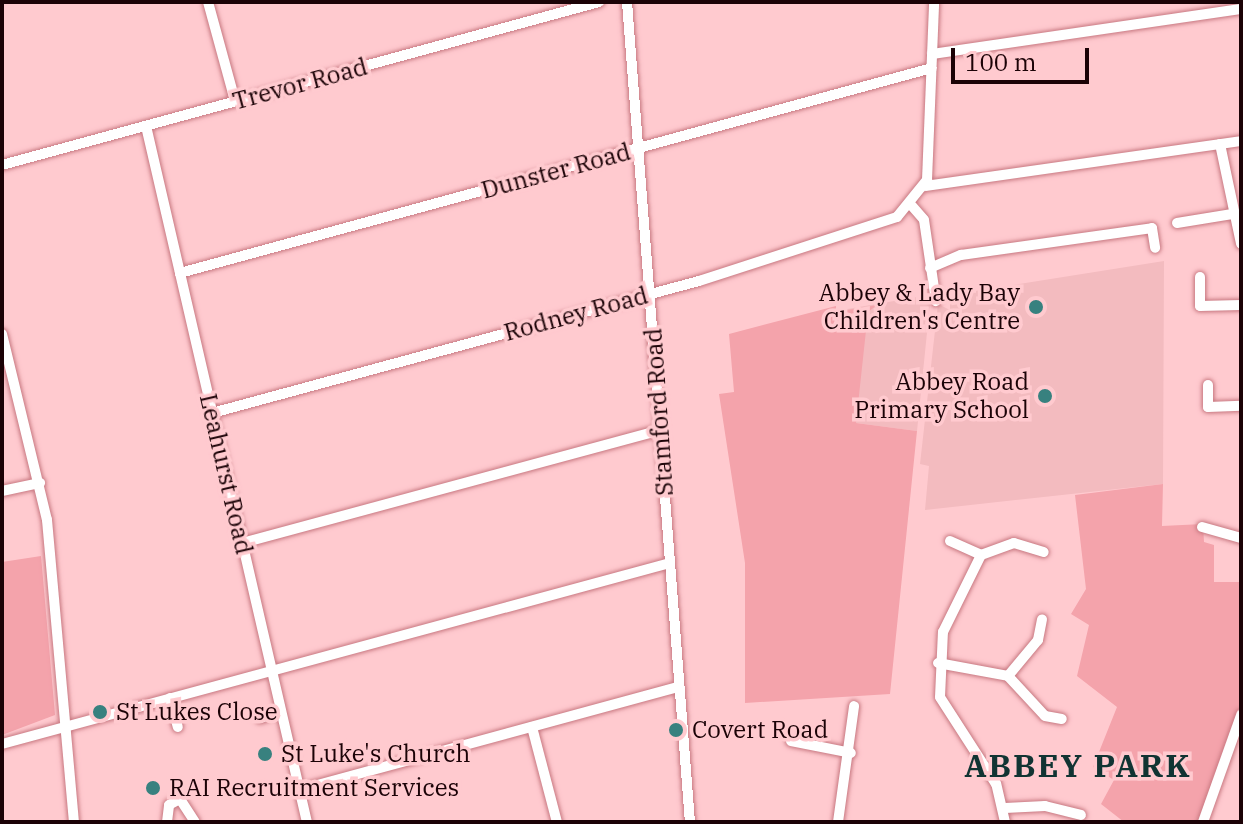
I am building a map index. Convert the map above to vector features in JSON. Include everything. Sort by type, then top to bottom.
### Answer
[{"type":"street","points":[[208,2],[235,101]]},
{"type":"street","name":"Trevor Road","points":[[2,165],[599,2]]},
{"type":"street","name":"Stamford Road","points":[[627,2],[690,822]]},
{"type":"street","points":[[934,2],[925,186],[912,206],[924,220],[936,301]]},
{"type":"street","points":[[932,54],[1241,9]]},
{"type":"street","name":"Dunster Road","points":[[180,273],[932,68]]},
{"type":"street","name":"Leahurst Road","points":[[146,126],[307,822]]},
{"type":"street","points":[[925,186],[1241,141]]},
{"type":"street","points":[[1220,144],[1232,214],[1241,244]]},
{"type":"street","name":"Rodney Road","points":[[212,413],[650,294],[897,217],[912,206]]},
{"type":"street","points":[[1177,223],[1232,214]]},
{"type":"street","points":[[930,268],[961,255],[1152,228],[1155,248]]},
{"type":"street","points":[[1200,277],[1200,306],[1241,305]]},
{"type":"street","points":[[2,334],[40,483],[74,822]]},
{"type":"street","points":[[1208,385],[1208,407],[1241,406]]},
{"type":"street","points":[[242,543],[660,430]]},
{"type":"street","points":[[2,491],[40,483]]},
{"type":"street","points":[[1207,534],[1241,538]]},
{"type":"street","points":[[950,541],[981,555]]},
{"type":"street","points":[[1005,822],[1005,808],[940,697],[938,663],[953,603],[981,555],[1014,543],[1044,552]]},
{"type":"street","points":[[2,744],[670,563]]},
{"type":"street","points":[[1008,676],[1038,640],[1042,619]]},
{"type":"street","points":[[938,663],[1008,676],[1045,716],[1062,719]]},
{"type":"street","points":[[299,790],[679,687]]},
{"type":"street","points":[[170,698],[178,727]]},
{"type":"street","points":[[838,822],[851,753],[854,706]]},
{"type":"street","points":[[260,718],[281,711]]},
{"type":"street","points":[[1203,822],[1241,715]]},
{"type":"street","points":[[532,727],[557,822]]},
{"type":"street","points":[[791,741],[851,753]]},
{"type":"street","points":[[1229,743],[1241,747]]},
{"type":"street","points":[[167,822],[169,805],[180,799],[195,822]]},
{"type":"street","points":[[1005,808],[1045,806],[1081,815]]},
{"type":"shaded area","name":"Abbey Road Primary School","points":[[1164,261],[1163,484],[925,510],[929,466],[920,464],[938,304],[950,310],[950,295]]},
{"type":"shaded area","points":[[917,297],[930,303],[917,431],[826,419],[836,311]]},
{"type":"shaded area","points":[[877,305],[868,312],[856,423],[917,431],[890,694],[745,703],[745,563],[719,394],[734,392],[729,334],[836,306],[836,312]]},
{"type":"shaded area","points":[[1163,484],[1162,526],[1203,524],[1204,542],[1214,545],[1214,582],[1241,582],[1241,703],[1199,822],[1124,822],[1101,804],[1114,780],[1093,767],[1117,707],[1077,676],[1089,625],[1071,614],[1086,589],[1075,495]]},
{"type":"shaded area","points":[[41,556],[55,715],[2,735],[2,562]]},
{"type":"place","name":"Abbey & Lady Bay Children's Centre","points":[[1036,307]]},
{"type":"place","name":"Abbey Road Primary School","points":[[1045,396]]},
{"type":"place","name":"St Lukes Close","points":[[100,712]]},
{"type":"place","name":"Covert Road","points":[[676,730]]},
{"type":"place","name":"St Luke's Church","points":[[265,754]]},
{"type":"place","name":"RAI Recruitment Services","points":[[153,788]]},
{"type":"district","name":"ABBEY PARK","points":[[1078,765]]}]
